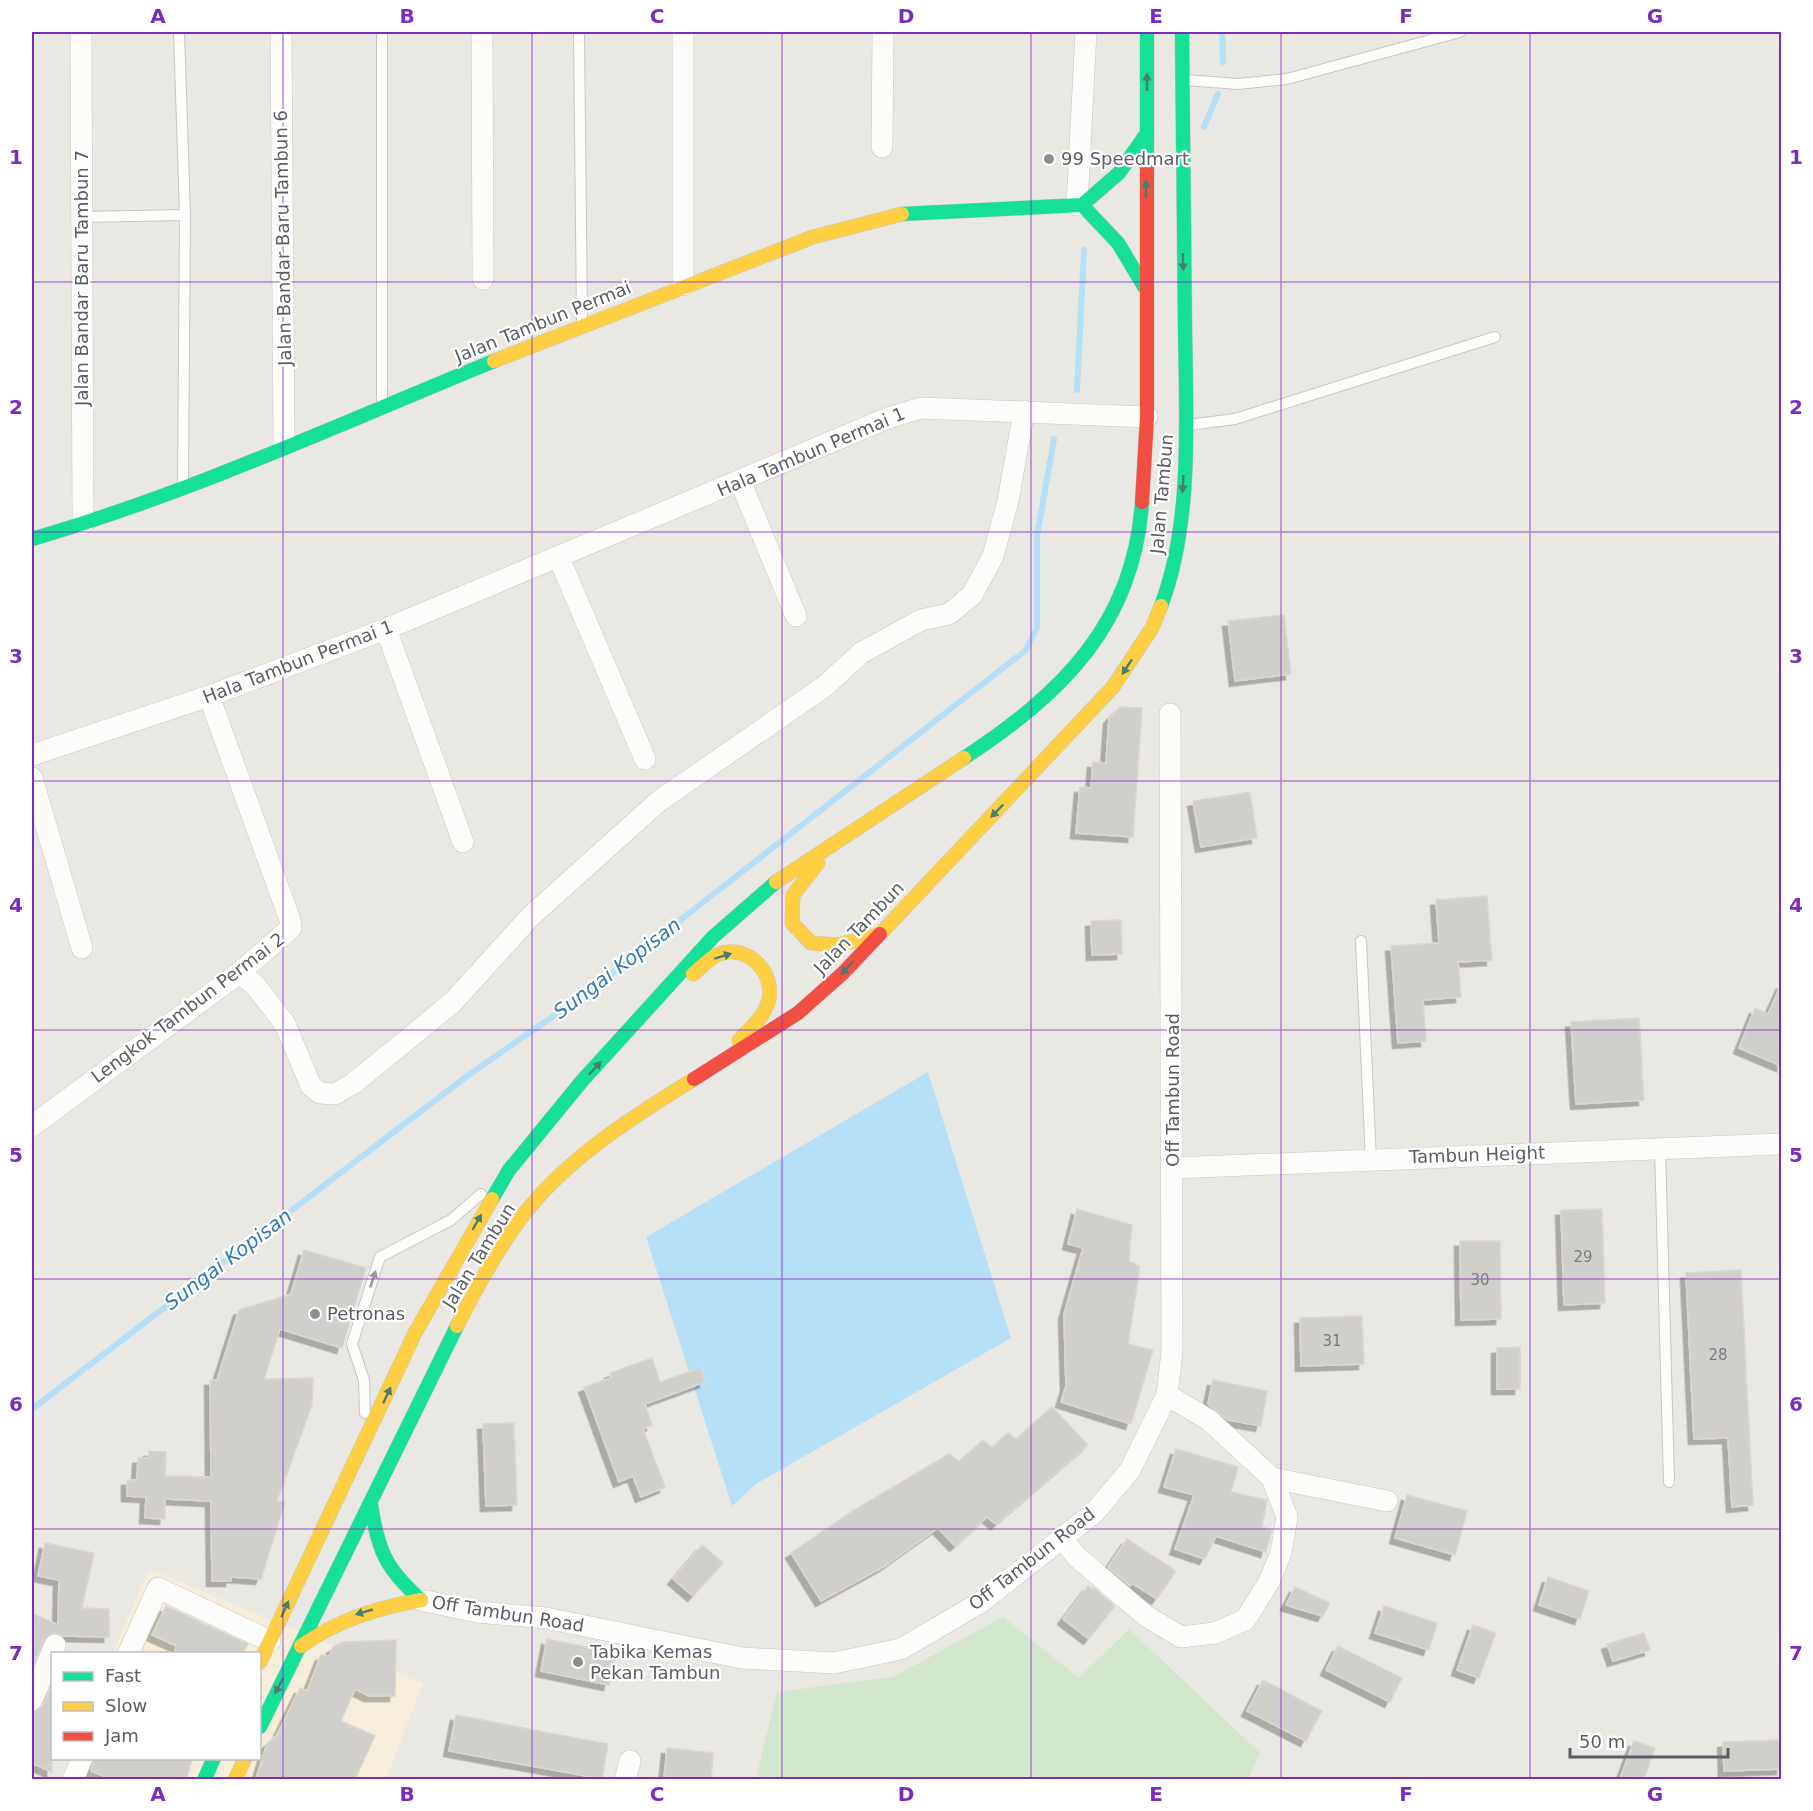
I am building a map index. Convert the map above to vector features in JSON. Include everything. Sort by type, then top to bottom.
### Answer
[{"type":"main road","name":"Jalan Tambun","points":[[261,1660],[420,1324],[509,1170],[582,1081],[722,929],[776,882],[998,736],[1068,677],[1103,629],[1126,587],[1140,530],[1147,417],[1145,290],[1147,32]]},
{"type":"main road","name":"Jalan Tambun","points":[[261,1725],[462,1317],[491,1263],[528,1209],[556,1179],[620,1126],[722,1059],[798,1013],[843,973],[1113,687],[1152,628],[1171,579],[1179,544],[1186,425],[1182,32]]},
{"type":"main road","points":[[1145,290],[1133,261],[1103,223],[1080,205],[1106,189],[1135,154],[1147,133]]},
{"type":"main road","name":"Jalan Tambun Permai","points":[[32,539],[83,524],[183,487],[284,444],[582,325],[813,237],[907,213],[1080,205]]},
{"type":"main road","points":[[833,845],[793,895],[792,923],[811,943],[838,945],[877,935]]},
{"type":"main road","points":[[658,1000],[719,954],[741,952],[762,965],[771,987],[765,1011],[722,1059]]},
{"type":"main road","points":[[371,1505],[377,1549],[391,1574],[421,1600]]},
{"type":"main road","points":[[300,1646],[326,1627],[352,1616],[421,1600]]},
{"type":"main road","points":[[204,1779],[213,1760]]},
{"type":"main road","points":[[235,1779],[244,1760]]},
{"type":"street","name":"Jalan Bandar Baru Tambun 7","points":[[81,32],[83,524]]},
{"type":"street","name":"Jalan Bandar Baru Tambun 6","points":[[281,32],[284,444]]},
{"type":"street","points":[[482,32],[483,279]]},
{"type":"street","points":[[683,32],[683,285]]},
{"type":"street","points":[[882,147],[884,32]]},
{"type":"street","points":[[1080,205],[1086,32]]},
{"type":"street","name":"Hala Tambun Permai 1","points":[[32,755],[208,696],[386,630],[888,418],[921,408],[1147,417]]},
{"type":"street","points":[[239,973],[255,985],[285,1024],[311,1086],[320,1093],[335,1094],[354,1083],[453,1002],[531,916],[659,801],[825,686],[861,653],[921,620],[949,614],[972,595],[993,556],[1008,501],[1024,411]]},
{"type":"street","points":[[740,481],[796,616]]},
{"type":"street","points":[[560,558],[645,759]]},
{"type":"street","points":[[386,630],[462,842]]},
{"type":"street","name":"Lengkok Tambun Permai 2","points":[[32,1126],[239,973],[291,928],[208,696]]},
{"type":"street","name":"Off Tambun Road","points":[[421,1600],[477,1612],[546,1618],[742,1658],[834,1664],[901,1649],[981,1602],[1094,1513],[1130,1470],[1167,1395],[1172,1352],[1170,714]]},
{"type":"street","points":[[32,778],[82,948]]},
{"type":"street","name":"Tambun Height","points":[[1173,1167],[1782,1144]]},
{"type":"street","points":[[1062,1538],[1077,1557],[1146,1616],[1181,1637],[1215,1633],[1245,1620],[1269,1582],[1281,1553],[1287,1517],[1272,1478],[1209,1420],[1167,1395]]},
{"type":"street","points":[[1272,1478],[1387,1501]]},
{"type":"street","points":[[128,1652],[158,1588],[270,1641]]},
{"type":"street","points":[[53,1652],[56,1645]]},
{"type":"street","points":[[32,1700],[51,1656]]},
{"type":"street","points":[[73,1779],[81,1760]]},
{"type":"lane","points":[[178,32],[185,214],[183,487]]},
{"type":"lane","points":[[382,32],[382,406]]},
{"type":"lane","points":[[579,32],[582,325]]},
{"type":"lane","points":[[1182,79],[1238,84],[1287,80],[1460,32]]},
{"type":"lane","points":[[82,217],[185,214]]},
{"type":"lane","points":[[1186,425],[1235,419],[1495,337]]},
{"type":"lane","points":[[1361,941],[1371,1160]]},
{"type":"lane","points":[[1660,1148],[1669,1482]]},
{"type":"lane","points":[[366,1437],[364,1380],[352,1344],[380,1257],[451,1220],[509,1170]]},
{"type":"shaded area","points":[[149,1569],[423,1683],[386,1779],[60,1780],[69,1760],[261,1760],[261,1652],[113,1652]]},
{"type":"green space","points":[[1003,1617],[1079,1678],[1129,1629],[1260,1753],[1248,1779],[756,1779],[777,1692],[893,1677]]},
{"type":"water","points":[[928,1072],[1011,1338],[756,1484],[732,1506],[646,1237]]},
{"type":"building","points":[[1284,615],[1291,674],[1235,681],[1228,621]]},
{"type":"building","points":[[1120,707],[1142,708],[1133,837],[1076,833],[1080,787],[1091,788],[1093,762],[1106,763],[1109,718]]},
{"type":"building","points":[[1250,792],[1257,838],[1201,847],[1193,801]]},
{"type":"building","points":[[1487,896],[1492,960],[1458,962],[1461,997],[1423,1000],[1426,1041],[1398,1043],[1391,946],[1439,943],[1436,900]]},
{"type":"building","points":[[1121,920],[1122,954],[1092,955],[1091,921]]},
{"type":"building","points":[[1782,983],[1782,1066],[1739,1048],[1755,1008],[1768,1014]]},
{"type":"building","points":[[1639,1018],[1644,1100],[1576,1104],[1571,1022]]},
{"type":"building","points":[[1077,1209],[1132,1225],[1129,1261],[1140,1267],[1128,1344],[1153,1350],[1131,1424],[1061,1402],[1066,1386],[1064,1314],[1083,1248],[1068,1244]]},
{"type":"building","points":[[1602,1209],[1605,1303],[1564,1305],[1561,1210]]},
{"type":"building","points":[[1460,1241],[1500,1241],[1501,1319],[1461,1320]]},
{"type":"building","points":[[304,1250],[366,1268],[342,1348],[280,1329],[264,1379],[313,1378],[312,1405],[277,1501],[285,1502],[261,1579],[231,1577],[231,1581],[212,1581],[211,1501],[165,1499],[165,1519],[145,1518],[146,1497],[127,1496],[127,1480],[137,1480],[138,1458],[149,1458],[149,1451],[166,1452],[165,1476],[211,1477],[210,1380],[217,1380],[239,1310],[291,1294]]},
{"type":"building","points":[[1741,1270],[1753,1505],[1732,1507],[1728,1438],[1694,1439],[1686,1273]]},
{"type":"building","points":[[1362,1316],[1364,1364],[1301,1366],[1300,1318]]},
{"type":"building","points":[[1520,1347],[1520,1389],[1497,1389],[1497,1348]]},
{"type":"building","points":[[652,1358],[660,1382],[700,1368],[705,1382],[645,1404],[652,1425],[643,1429],[665,1487],[641,1497],[633,1476],[619,1482],[584,1387],[611,1378],[610,1373]]},
{"type":"building","points":[[1213,1380],[1267,1391],[1261,1426],[1228,1420],[1208,1404]]},
{"type":"building","points":[[1052,1407],[1088,1445],[996,1524],[987,1517],[955,1546],[938,1528],[883,1567],[821,1601],[791,1553],[851,1512],[949,1454],[959,1461],[983,1440],[992,1448],[1008,1433],[1016,1439]]},
{"type":"building","points":[[514,1423],[517,1505],[486,1506],[483,1424]]},
{"type":"building","points":[[1176,1449],[1238,1467],[1231,1492],[1267,1500],[1262,1527],[1272,1530],[1266,1552],[1216,1536],[1205,1559],[1175,1549],[1194,1495],[1164,1487]]},
{"type":"building","points":[[1407,1495],[1467,1511],[1455,1555],[1395,1538]]},
{"type":"building","points":[[1127,1539],[1176,1571],[1157,1599],[1132,1583],[1130,1586],[1108,1567]]},
{"type":"building","points":[[45,1543],[94,1553],[82,1608],[109,1609],[109,1637],[64,1636],[53,1633],[44,1640],[32,1668],[32,1613],[58,1625],[59,1580],[38,1576]]},
{"type":"building","points":[[702,1545],[723,1563],[693,1596],[673,1579]]},
{"type":"building","points":[[1548,1577],[1589,1591],[1580,1619],[1539,1605]]},
{"type":"building","points":[[1088,1586],[1093,1590],[1094,1588],[1115,1606],[1089,1639],[1063,1619]]},
{"type":"building","points":[[1295,1587],[1330,1603],[1323,1616],[1286,1605]]},
{"type":"building","points":[[166,1606],[248,1644],[244,1652],[174,1652],[177,1646],[152,1635]]},
{"type":"building","points":[[1384,1606],[1437,1623],[1429,1650],[1375,1633]]},
{"type":"building","points":[[1473,1625],[1496,1633],[1479,1678],[1457,1670]]},
{"type":"building","points":[[1644,1633],[1650,1650],[1613,1661],[1607,1644]]},
{"type":"building","name":"Tabika Kemas Pekan Tambun","points":[[547,1639],[616,1653],[609,1685],[541,1671]]},
{"type":"building","points":[[396,1640],[395,1696],[369,1696],[355,1689],[341,1721],[375,1736],[355,1779],[256,1779],[267,1744],[277,1735],[300,1688],[307,1691],[321,1655],[330,1656],[332,1648],[342,1642]]},
{"type":"building","points":[[1338,1646],[1402,1678],[1390,1702],[1326,1670]]},
{"type":"building","points":[[1263,1680],[1322,1711],[1306,1741],[1247,1711]]},
{"type":"building","points":[[51,1686],[52,1772],[32,1763],[32,1712],[39,1710]]},
{"type":"building","points":[[456,1715],[608,1744],[602,1779],[449,1751]]},
{"type":"building","points":[[1781,1740],[1782,1769],[1724,1771],[1723,1742]]},
{"type":"building","points":[[1634,1741],[1655,1748],[1644,1779],[1620,1779]]},
{"type":"building","points":[[667,1748],[713,1753],[711,1779],[664,1779]]},
{"type":"building","points":[[94,1760],[192,1760],[186,1779],[111,1779],[91,1771]]},
{"type":"waterway","points":[[1222,32],[1223,62]]},
{"type":"waterway","points":[[1204,127],[1218,94]]},
{"type":"waterway","points":[[1077,390],[1084,250]]},
{"type":"waterway","name":"Sungai Kopisan","points":[[32,1409],[467,1076],[588,992],[1026,650],[1037,628],[1037,536],[1054,439]]},
{"type":"traffic: fast","points":[[1147,32],[1147,167]]},
{"type":"traffic: fast","points":[[1161,606],[1171,574],[1178,539],[1185,468],[1182,32]]},
{"type":"traffic: fast","points":[[1145,288],[1118,243],[1082,205],[1119,173],[1147,133]]},
{"type":"traffic: fast","points":[[902,214],[1082,205]]},
{"type":"traffic: fast","points":[[32,539],[91,521],[208,479],[494,361]]},
{"type":"traffic: fast","points":[[964,758],[1032,708],[1061,681],[1086,652],[1108,620],[1124,585],[1136,546],[1142,502]]},
{"type":"traffic: fast","points":[[492,1199],[509,1170],[582,1081],[713,937],[776,882]]},
{"type":"traffic: fast","points":[[261,1725],[457,1326]]},
{"type":"traffic: fast","points":[[371,1505],[377,1535],[386,1558],[399,1579],[421,1600]]},
{"type":"traffic: fast","points":[[204,1780],[213,1760]]},
{"type":"traffic: slow","points":[[494,361],[813,237],[902,214]]},
{"type":"traffic: slow","points":[[880,934],[1113,687],[1152,628],[1161,606]]},
{"type":"traffic: slow","points":[[776,882],[964,758]]},
{"type":"traffic: slow","points":[[818,863],[793,895],[792,923],[811,943],[838,945],[877,935]]},
{"type":"traffic: slow","points":[[693,974],[715,956],[730,952],[750,957],[764,972],[770,992],[768,1003],[760,1018],[739,1040]]},
{"type":"traffic: slow","points":[[457,1326],[499,1251],[518,1222],[546,1189],[606,1137],[694,1079]]},
{"type":"traffic: slow","points":[[261,1660],[415,1333],[492,1199]]},
{"type":"traffic: slow","points":[[301,1646],[329,1629],[358,1616],[421,1600]]},
{"type":"traffic: slow","points":[[235,1780],[244,1760]]},
{"type":"traffic: jam","points":[[1142,502],[1147,417],[1147,167]]},
{"type":"traffic: jam","points":[[694,1079],[798,1013],[843,973],[880,934]]},
{"type":"place","name":"99 Speedmart","points":[[1049,159]]},
{"type":"place","name":"Petronas","points":[[315,1314]]},
{"type":"place","name":"Tabika Kemas Pekan Tambun","points":[[578,1662]]}]
